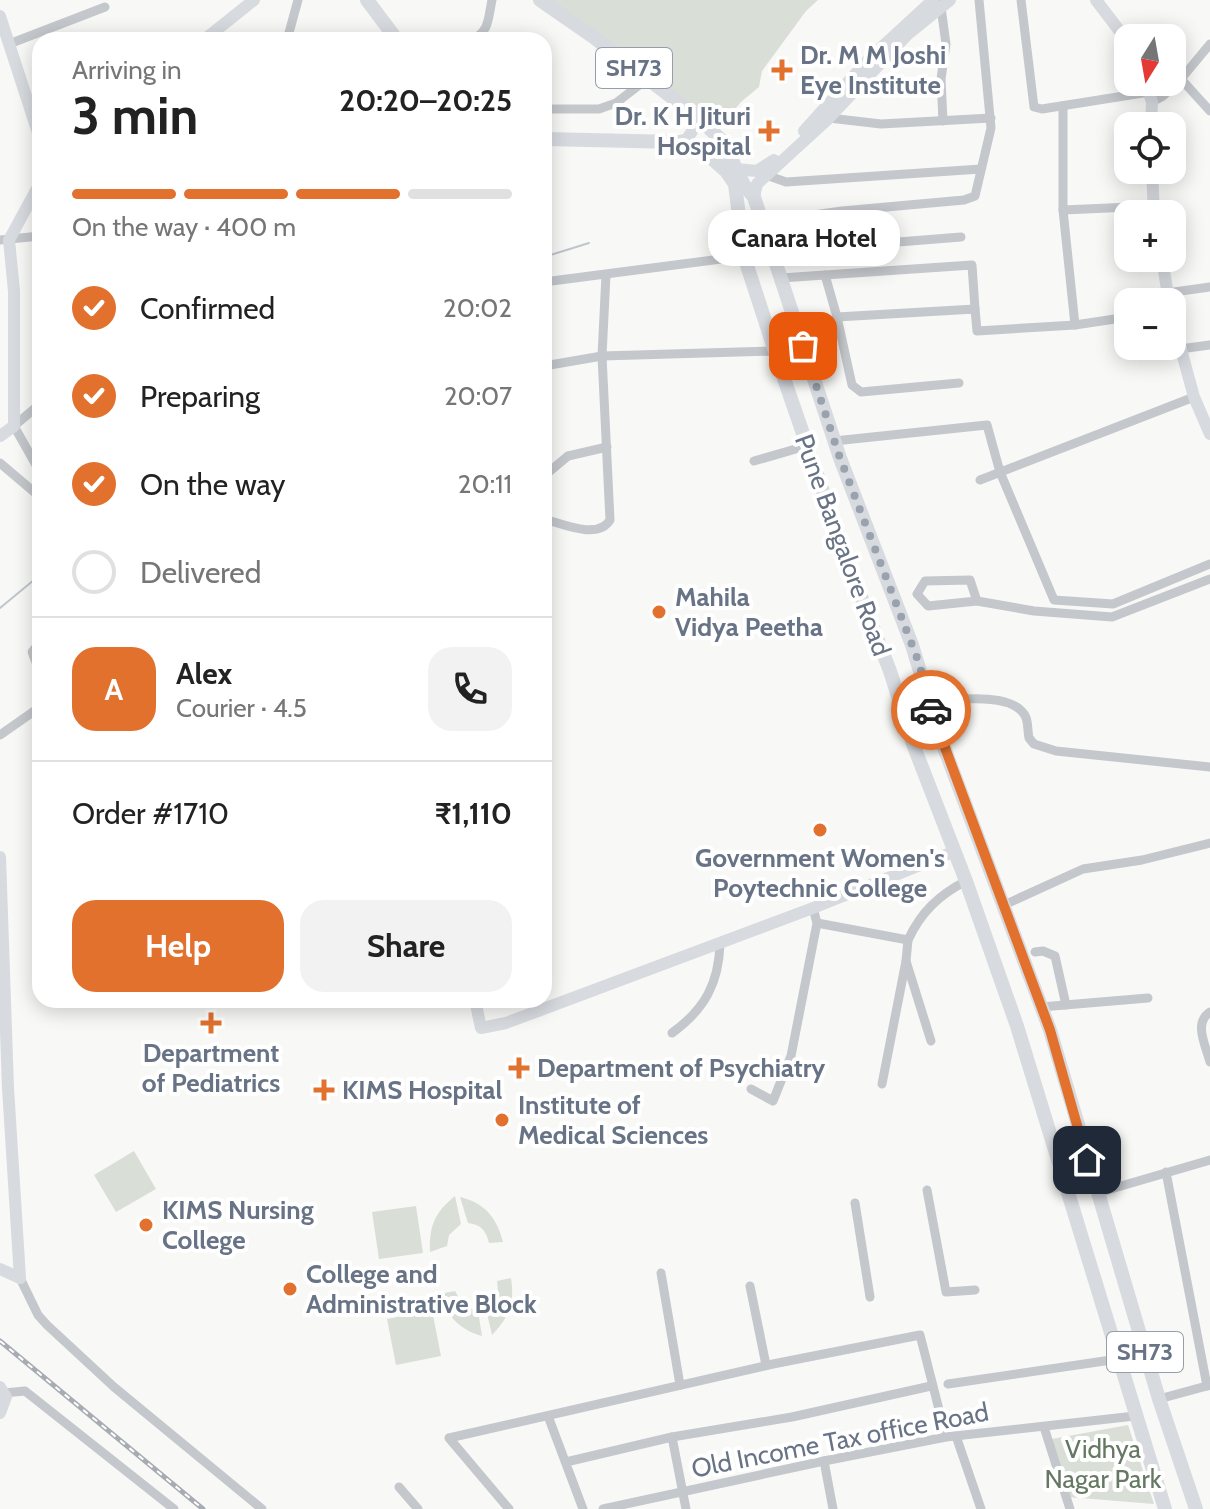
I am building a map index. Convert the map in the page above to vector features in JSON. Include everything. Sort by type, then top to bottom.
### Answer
[{"type":"main road","points":[[367,0],[391,32]]},
{"type":"main road","name":"SH73","points":[[540,0],[700,119]]},
{"type":"main road","name":"Pune Bangalore Road","points":[[700,119],[723,142],[738,179],[744,256],[806,446],[1017,1026],[1165,1509]]},
{"type":"main road","name":"Pune Bangalore Road","points":[[552,139],[677,142],[695,147],[738,179],[754,197],[834,441],[916,654],[928,702],[1041,1007],[1159,1399],[1196,1509]]},
{"type":"street","points":[[214,32],[254,0]]},
{"type":"street","points":[[289,32],[298,0]]},
{"type":"street","points":[[484,32],[492,0]]},
{"type":"street","points":[[762,222],[970,199],[977,191],[990,136],[991,118],[979,0]]},
{"type":"street","points":[[1021,0],[1032,103],[1037,109],[1124,96]]},
{"type":"street","points":[[1096,0],[1114,24]]},
{"type":"street","points":[[936,2],[946,44],[941,79],[943,121]]},
{"type":"street","points":[[738,179],[770,169],[829,118],[936,2]]},
{"type":"street","points":[[754,197],[754,188],[868,60],[936,2]]},
{"type":"street","points":[[40,32],[105,7]]},
{"type":"street","points":[[0,16],[32,114]]},
{"type":"street","points":[[9,44],[32,35]]},
{"type":"street","points":[[1186,73],[1210,44]]},
{"type":"street","points":[[552,109],[599,109],[616,103],[647,79]]},
{"type":"street","points":[[1186,85],[1210,111]]},
{"type":"street","points":[[1063,106],[1063,210],[1075,325]]},
{"type":"street","points":[[829,118],[881,124],[991,118]]},
{"type":"street","points":[[677,142],[687,139],[700,119]]},
{"type":"street","points":[[770,169],[786,182],[981,169]]},
{"type":"street","points":[[32,196],[5,240],[14,291],[14,426],[32,458]]},
{"type":"street","points":[[1063,210],[1114,210]]},
{"type":"street","points":[[5,240],[32,237]]},
{"type":"street","points":[[773,252],[961,237]]},
{"type":"street","points":[[552,281],[744,256]]},
{"type":"street","points":[[781,278],[972,265],[977,331],[1075,325],[1114,319]]},
{"type":"street","points":[[552,521],[597,530],[606,527],[610,520],[612,506],[602,356],[606,275]]},
{"type":"street","points":[[825,275],[855,390],[959,383]]},
{"type":"street","points":[[1186,293],[1210,287]]},
{"type":"street","points":[[837,317],[975,309]]},
{"type":"street","points":[[1186,348],[1210,345]]},
{"type":"street","points":[[552,365],[602,356],[775,351]]},
{"type":"street","points":[[1183,360],[1194,397],[1210,434]]},
{"type":"street","points":[[980,480],[1194,397]]},
{"type":"street","points":[[0,436],[32,411]]},
{"type":"street","points":[[834,441],[987,425],[1000,472],[1054,600],[1113,604],[1210,564]]},
{"type":"street","points":[[754,461],[806,446]]},
{"type":"street","points":[[552,469],[568,456],[607,447]]},
{"type":"street","points":[[0,463],[32,490]]},
{"type":"street","points":[[977,601],[970,580],[925,581],[917,594],[928,606],[977,601],[1034,611],[1112,617],[1210,579]]},
{"type":"street","points":[[902,710],[928,702],[981,698],[1019,708],[1027,719],[1029,738],[1042,748],[1210,767]]},
{"type":"street","points":[[0,735],[32,713]]},
{"type":"street","points":[[1004,905],[1083,869],[1142,860],[1210,843]]},
{"type":"street","points":[[552,1006],[953,852]]},
{"type":"street","points":[[0,857],[4,1087],[20,1278],[38,1315],[47,1325],[114,1387],[262,1509]]},
{"type":"street","points":[[882,1084],[908,940],[916,922],[928,907],[948,890],[966,881]]},
{"type":"street","points":[[751,1089],[773,1101],[787,1072],[817,923],[813,908]]},
{"type":"street","points":[[817,923],[908,940]]},
{"type":"street","points":[[672,1033],[694,1014],[711,989],[719,968],[720,943]]},
{"type":"street","points":[[1035,952],[1043,951],[1055,956],[1066,1005]]},
{"type":"street","points":[[906,961],[931,1041]]},
{"type":"street","points":[[1041,1007],[1148,998]]},
{"type":"street","points":[[477,1008],[481,1028],[506,1023],[546,1008]]},
{"type":"street","points":[[1210,1012],[1200,1024],[1210,1062]]},
{"type":"street","points":[[1097,1193],[1210,1160]]},
{"type":"street","points":[[1159,1399],[1209,1386],[1166,1172]]},
{"type":"street","points":[[927,1190],[946,1292],[975,1290]]},
{"type":"street","points":[[855,1203],[870,1297]]},
{"type":"street","points":[[0,1269],[20,1278]]},
{"type":"street","points":[[661,1273],[680,1385]]},
{"type":"street","points":[[750,1286],[766,1365]]},
{"type":"street","points":[[509,1509],[449,1438],[766,1365],[920,1335],[931,1386],[981,1509]]},
{"type":"street","points":[[948,1384],[1118,1359]]},
{"type":"street","points":[[566,1462],[672,1437],[792,1417],[931,1386]]},
{"type":"street","points":[[0,1413],[4,1408],[2,1390],[25,1391],[174,1509]]},
{"type":"street","points":[[548,1416],[583,1509]]},
{"type":"street","name":"Old Income Tax office Road","points":[[603,1509],[951,1437],[1135,1416]]},
{"type":"street","points":[[1044,1427],[1070,1509]]},
{"type":"street","points":[[672,1437],[686,1509]]},
{"type":"street","points":[[824,1461],[833,1509]]},
{"type":"street","points":[[399,1487],[418,1509]]},
{"type":"green space","points":[[550,0],[818,0],[806,11],[762,71],[759,87],[741,102],[719,128]]},
{"type":"green space","points":[[134,1151],[156,1189],[116,1212],[94,1175]]},
{"type":"green space","points":[[455,1196],[461,1224],[449,1235],[447,1246],[430,1252],[435,1220]]},
{"type":"green space","points":[[460,1197],[476,1203],[489,1213],[503,1242],[489,1243],[483,1229],[468,1223]]},
{"type":"green space","points":[[416,1206],[423,1253],[379,1259],[372,1212]]},
{"type":"green space","points":[[511,1278],[509,1309],[492,1335],[486,1309],[497,1297],[497,1281]]},
{"type":"green space","points":[[455,1291],[463,1305],[478,1311],[482,1336],[460,1326],[446,1309],[439,1294]]},
{"type":"green space","points":[[432,1310],[441,1356],[396,1365],[387,1319]]},
{"type":"green space","name":"Vidhya Nagar Park","points":[[1128,1425],[1154,1504],[1068,1497],[1052,1439]]},
{"type":"waterway","points":[[552,255],[589,243]]},
{"type":"waterway","points":[[0,608],[32,582]]},
{"type":"railway","points":[[0,1341],[203,1509]]},
{"type":"way so far","points":[[803,346],[840,458],[919,663],[931,710]]},
{"type":"place","name":"Dr. M M Joshi Eye Institute","points":[[782,70]]},
{"type":"place","name":"Dr. K H Jituri Hospital","points":[[769,131]]},
{"type":"place","name":"Canara Hotel","points":[[803,346]]},
{"type":"place","name":"Mahila Vidya Peetha","points":[[659,612]]},
{"type":"place","name":"Government Women's Poytechnic College","points":[[820,830]]},
{"type":"place","name":"Department of Pediatrics","points":[[211,1023]]},
{"type":"place","name":"Department of Psychiatry","points":[[519,1068]]},
{"type":"place","name":"KIMS Hospital","points":[[324,1090]]},
{"type":"place","name":"Institute of Medical Sciences","points":[[502,1120]]},
{"type":"place","name":"KIMS Nursing College","points":[[146,1225]]},
{"type":"place","name":"College and Administrative Block","points":[[290,1289]]},
{"type":"route","points":[[931,710],[1050,1030],[1087,1160]]}]
